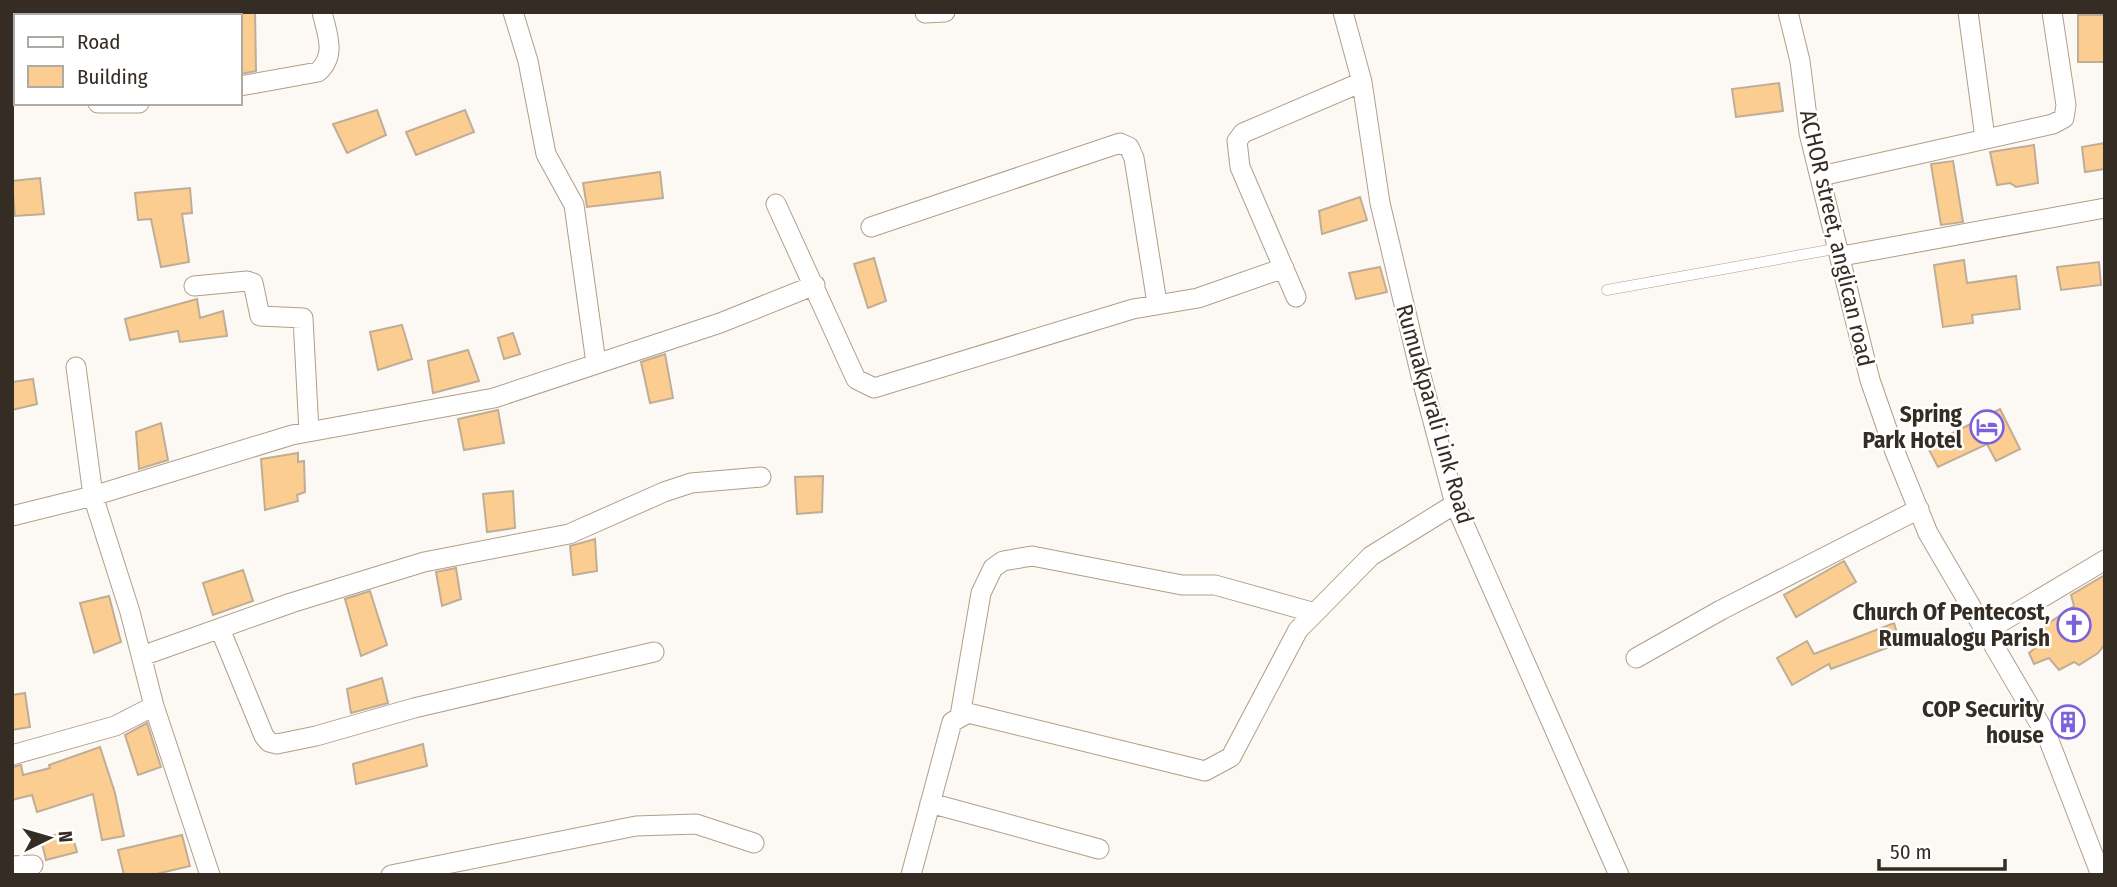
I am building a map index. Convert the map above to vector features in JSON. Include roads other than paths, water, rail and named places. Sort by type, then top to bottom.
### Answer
[{"type":"street","points":[[242,86],[318,72],[327,64],[331,54],[322,12]]},
{"type":"street","points":[[513,12],[528,61],[546,154],[574,205],[596,363]]},
{"type":"street","points":[[925,13],[945,12]]},
{"type":"street","name":"Rumuakparali Link Road","points":[[1343,12],[1362,82],[1380,203],[1455,504],[1619,875]]},
{"type":"street","name":"ACHOR street, anglican road","points":[[1788,12],[1800,61],[1809,133],[1841,252],[1870,380],[1928,533],[2048,738],[2101,875]]},
{"type":"street","points":[[1968,12],[1985,138]]},
{"type":"street","points":[[1822,176],[2053,124],[2063,118],[2066,105],[2052,12]]},
{"type":"street","points":[[1296,297],[1240,167],[1237,141],[1243,133],[1362,82]]},
{"type":"street","points":[[871,228],[1120,143],[1129,147],[1134,158],[1157,303]]},
{"type":"street","points":[[776,204],[856,379],[874,388],[1157,303],[1198,298],[1284,268]]},
{"type":"street","points":[[1841,252],[2105,208]]},
{"type":"street","points":[[194,286],[247,281],[253,283],[257,312],[264,319],[303,318],[309,432]]},
{"type":"street","points":[[12,516],[93,496],[309,432],[494,398],[720,323],[815,285]]},
{"type":"street","points":[[76,367],[93,496],[142,656],[154,706],[210,875]]},
{"type":"street","points":[[142,656],[291,603],[424,562],[569,534],[691,483],[761,477]]},
{"type":"street","points":[[911,875],[952,722],[960,716],[968,713],[1205,771],[1231,757],[1298,630],[1371,556],[1455,504]]},
{"type":"street","points":[[1636,657],[1721,610],[1919,509]]},
{"type":"street","points":[[960,716],[981,593],[993,568],[1003,561],[1032,556],[1182,585],[1214,585],[1315,613]]},
{"type":"street","points":[[1986,631],[2105,560]]},
{"type":"street","points":[[220,629],[264,736],[269,742],[277,744],[414,708],[654,652]]},
{"type":"street","points":[[12,755],[115,726],[154,706]]},
{"type":"street","points":[[930,803],[1099,849]]},
{"type":"street","points":[[391,875],[661,824],[696,824],[754,843]]},
{"type":"street","points":[[12,866],[33,865]]},
{"type":"lane","points":[[1606,290],[1841,252]]},
{"type":"place","name":"Spring Park Hotel","points":[[1987,427]]},
{"type":"place","name":"Church Of Pentecost, Rumualogu Parish","points":[[2074,625]]},
{"type":"place","name":"COP Security house","points":[[2068,722]]}]
